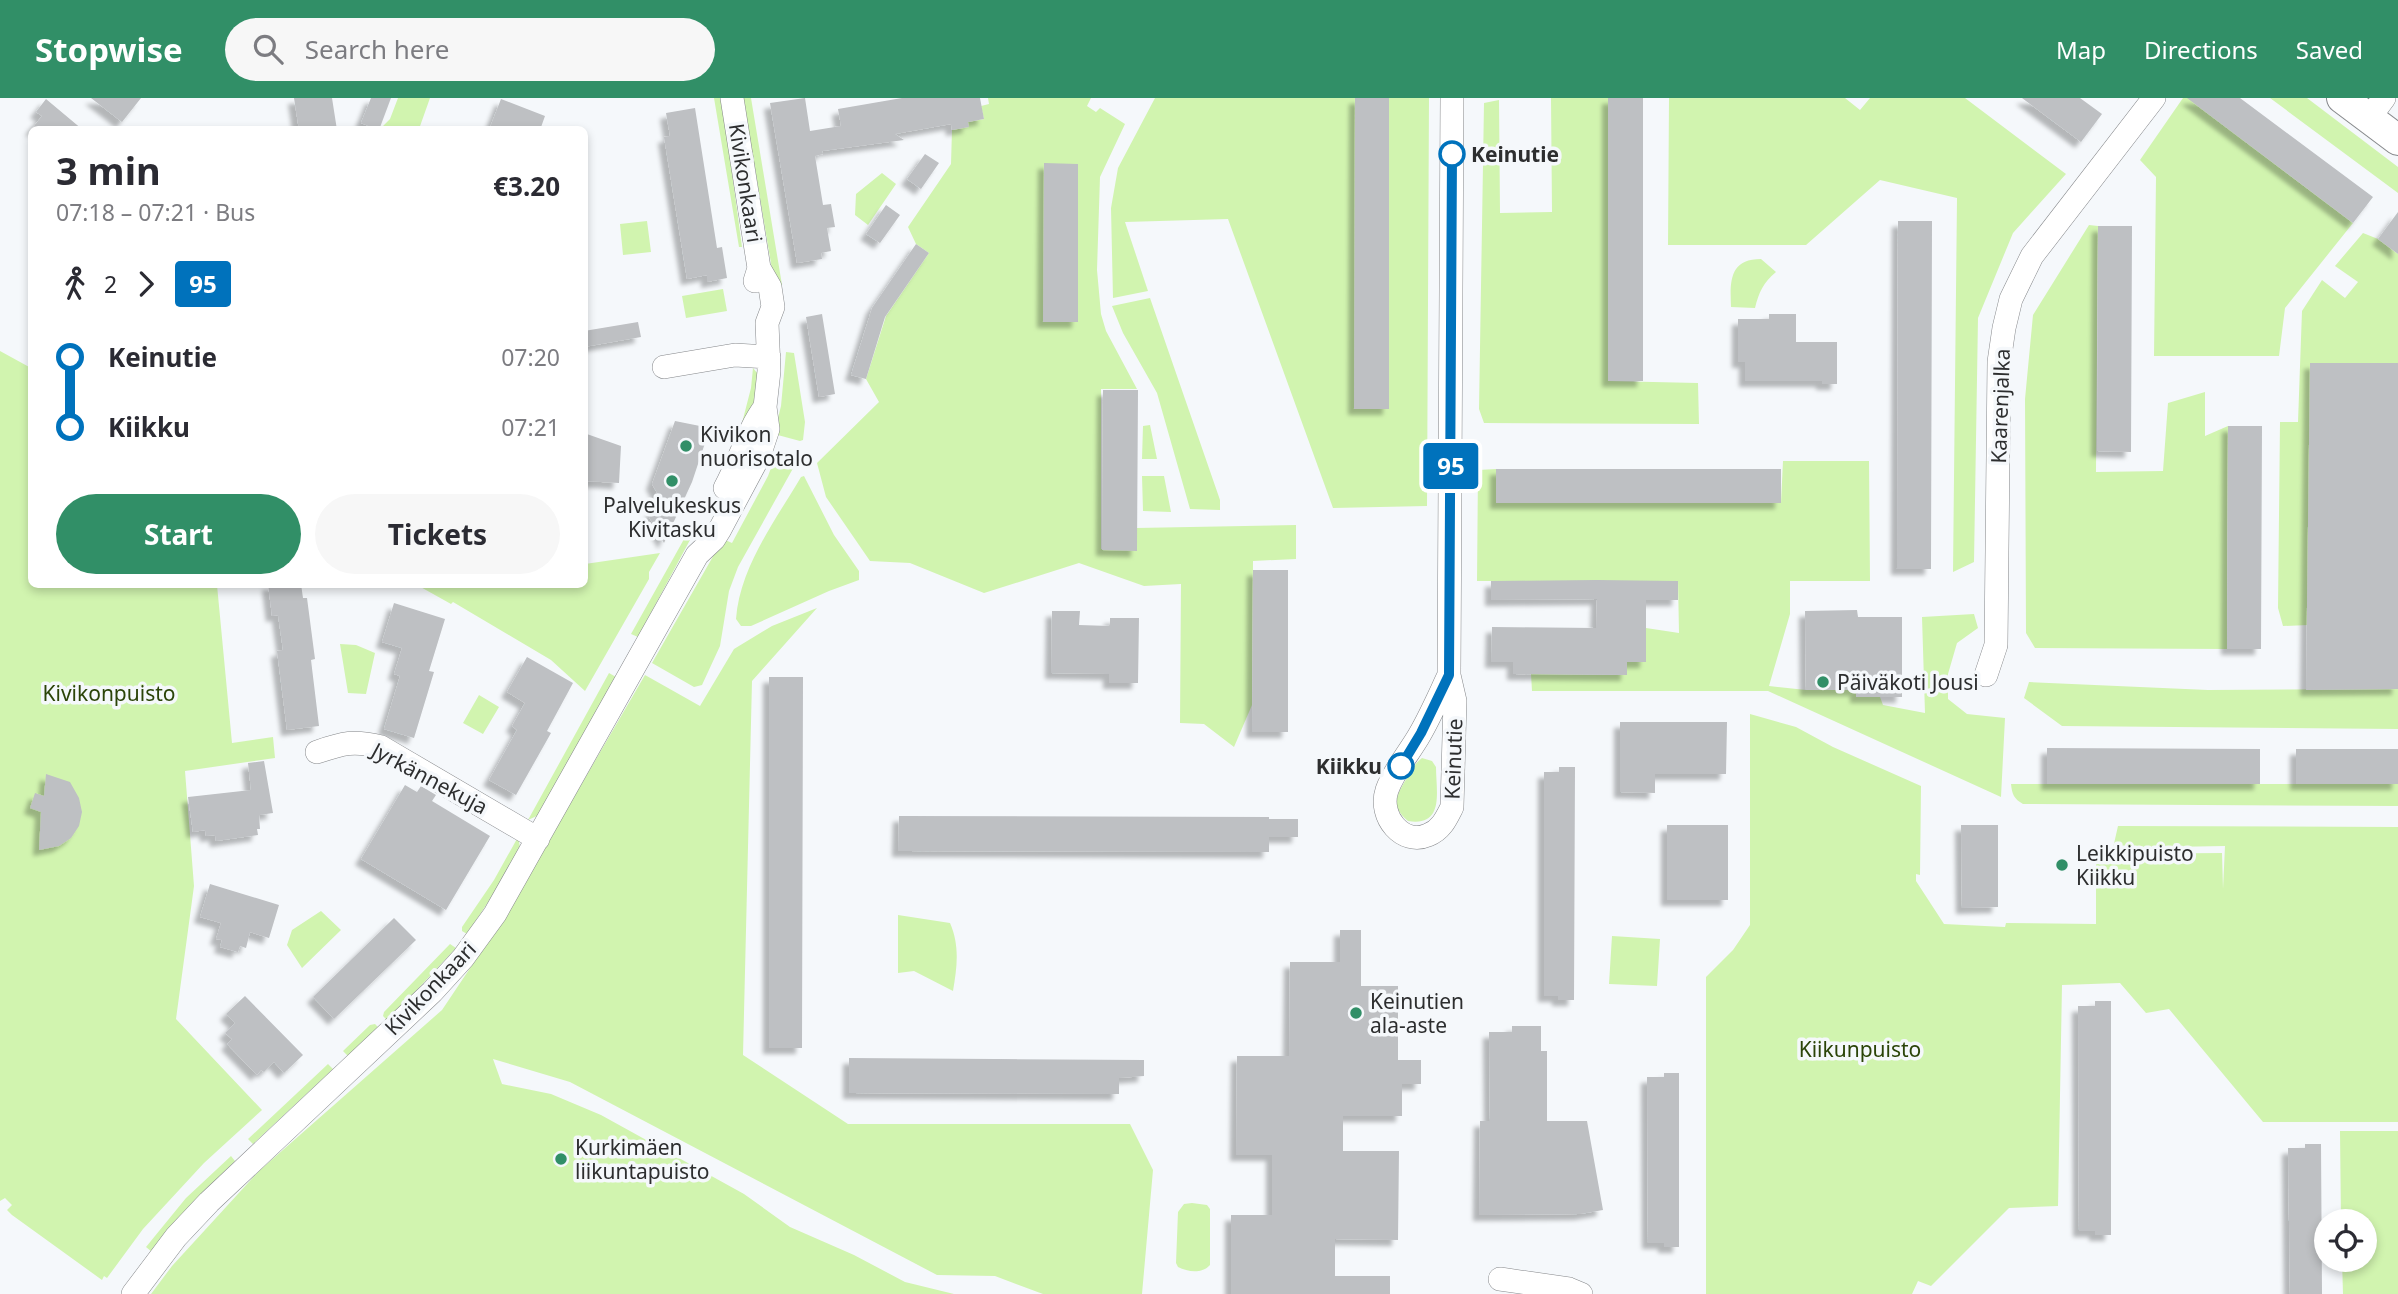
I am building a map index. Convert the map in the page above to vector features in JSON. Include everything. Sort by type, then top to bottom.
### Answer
[{"type":"main road","points":[[2342,98],[2376,108],[2398,140]]},
{"type":"street","name":"Kivikonkaari","points":[[133,1294],[176,1237],[209,1202],[432,992],[463,958],[495,914],[697,555],[714,539],[759,456],[768,429],[765,407],[769,357],[767,323],[773,307],[770,287],[759,268],[732,98]]},
{"type":"street","name":"Keinutie","points":[[1449,675],[1421,733],[1387,790],[1384,807],[1388,820],[1398,830],[1414,837],[1425,837],[1445,823],[1452,807],[1455,701],[1449,675],[1452,98]]},
{"type":"street","name":"Kaarenjalka","points":[[1986,675],[1996,645],[1999,362],[2011,299],[2032,256],[2154,98]]},
{"type":"street","points":[[664,367],[735,355],[769,357]]},
{"type":"street","name":"Jyrkännekuja","points":[[317,752],[345,742],[381,747],[538,839]]},
{"type":"street","points":[[1500,1279],[1569,1289],[1581,1294]]},
{"type":"green space","points":[[398,98],[430,98],[420,126],[383,126],[390,119]]},
{"type":"green space","points":[[714,98],[722,98],[742,247],[739,247]]},
{"type":"green space","points":[[743,98],[751,98],[782,285],[775,287]]},
{"type":"green space","points":[[988,98],[1091,98],[1087,106],[1096,112],[1100,108],[1125,124],[1100,177],[1097,270],[1101,314],[1106,331],[1137,389],[1101,389],[1101,549],[1136,549],[1136,528],[1296,525],[1296,559],[1253,561],[1252,705],[1234,747],[1204,724],[1180,723],[1181,584],[1144,586],[1079,563],[984,593],[910,563],[870,561],[826,497],[817,463],[879,402],[866,379],[886,316],[929,253],[916,244],[908,227],[951,164],[952,130],[968,127],[968,122],[984,119],[981,106],[989,104]]},
{"type":"green space","points":[[1155,98],[1429,98],[1427,506],[1333,508],[1228,219],[1125,222],[1148,291],[1113,298],[1111,208],[1118,168]]},
{"type":"green space","points":[[1551,98],[1608,98],[1608,381],[1698,383],[1699,424],[1484,423],[1479,409],[1484,103],[1499,100],[1500,213],[1552,212]]},
{"type":"green space","points":[[1669,98],[1845,98],[1860,110],[1870,98],[1965,98],[2066,174],[2013,233],[1978,318],[1974,562],[1953,572],[1957,198],[1880,180],[1806,245],[1668,245]]},
{"type":"green space","points":[[2183,98],[2197,98],[2194,103],[2353,223],[2285,308],[2279,356],[2154,356],[2156,177],[2140,160]]},
{"type":"green space","points":[[2270,98],[2307,98],[2398,167],[2398,193]]},
{"type":"green space","points":[[882,173],[896,184],[868,225],[855,215],[856,194]]},
{"type":"green space","points":[[647,221],[651,252],[623,255],[620,224]]},
{"type":"green space","points":[[2089,225],[2098,226],[2096,472],[2163,471],[2168,403],[2205,392],[2205,436],[2228,426],[2227,649],[2035,648],[2026,633],[2025,399],[2033,315]]},
{"type":"green space","points":[[2363,233],[2378,239],[2398,254],[2398,363],[2308,625],[2283,626],[2278,608],[2280,422],[2298,422],[2302,311],[2322,280],[2345,298],[2358,282],[2335,266]]},
{"type":"green space","points":[[1761,259],[1776,272],[1762,288],[1755,308],[1731,307],[1732,281],[1737,268],[1750,260]]},
{"type":"green space","points":[[723,289],[727,311],[686,318],[682,296]]},
{"type":"green space","points":[[1150,298],[1220,500],[1220,510],[1190,509],[1157,393],[1123,333],[1112,306]]},
{"type":"green space","name":"Kivikonpuisto","points":[[0,351],[28,366],[28,588],[217,588],[232,743],[273,737],[275,758],[185,771],[194,886],[176,1019],[262,1110],[204,1163],[143,1229],[107,1278],[104,1276],[102,1280],[12,1215],[7,1210],[12,1205],[5,1198],[0,1201]]},
{"type":"green space","points":[[786,352],[794,353],[805,422],[803,440],[800,441],[774,434],[781,406]]},
{"type":"green space","points":[[753,368],[758,374],[756,394],[753,406],[742,423],[751,388]]},
{"type":"green space","points":[[1150,425],[1157,459],[1142,459],[1143,426]]},
{"type":"green space","points":[[777,452],[796,458],[796,463],[738,567],[729,591],[720,646],[702,685],[694,687],[652,663],[723,539],[732,543],[768,476]]},
{"type":"green space","points":[[1783,461],[1869,461],[1870,581],[1790,581],[1790,614],[1769,686],[1806,690],[1856,690],[1880,697],[1883,705],[1925,713],[1922,617],[1974,614],[1978,628],[1957,643],[1948,674],[1948,699],[1967,714],[2005,718],[2001,797],[1768,691],[1532,691],[1531,674],[1627,675],[1627,662],[1646,628],[1679,633],[1678,581],[1477,581],[1478,470],[1496,469],[1496,503],[1781,503]]},
{"type":"green space","points":[[804,476],[834,535],[859,571],[859,580],[751,626],[741,626],[736,619],[739,600],[751,563]]},
{"type":"green space","points":[[1142,476],[1164,476],[1171,512],[1143,511]]},
{"type":"green space","points":[[693,523],[698,525],[638,637],[631,634]]},
{"type":"green space","points":[[660,553],[649,572],[649,579],[585,691],[551,660],[453,602],[451,604],[422,588],[588,588],[588,564]]},
{"type":"green space","points":[[817,608],[752,681],[743,1055],[848,1124],[1130,1124],[1153,1170],[1142,1294],[1043,1294],[995,1276],[937,1275],[570,1082],[493,1059],[502,1084],[551,1094],[601,1115],[744,1194],[790,1227],[854,1255],[905,1282],[954,1294],[151,1294],[172,1266],[259,1171],[442,1010],[503,919],[645,675],[700,706],[734,649],[772,626]]},
{"type":"green space","points":[[340,644],[356,645],[375,653],[366,694],[348,693]]},
{"type":"green space","points":[[609,673],[616,677],[539,815],[528,820]]},
{"type":"green space","points":[[2029,682],[2208,690],[2398,689],[2398,729],[2062,726],[2024,698]]},
{"type":"green space","points":[[479,695],[499,707],[483,734],[463,723]]},
{"type":"green space","name":"Kiikunpuisto","points":[[1750,714],[1796,727],[1833,747],[1921,786],[1920,875],[1916,874],[1916,881],[1944,924],[2005,927],[2006,923],[2096,924],[2096,854],[2222,853],[2223,889],[2225,846],[2113,848],[2118,826],[2398,827],[2398,1122],[2263,1122],[2169,1009],[2146,1013],[2120,983],[2062,985],[2058,1206],[2009,1208],[1931,1286],[1918,1281],[1912,1294],[1706,1294],[1706,977],[1733,950],[1750,925]]},
{"type":"green space","points":[[1422,758],[1432,761],[1436,767],[1436,805],[1428,818],[1408,821],[1398,810],[1397,800],[1411,771]]},
{"type":"green space","points":[[2011,784],[2398,784],[2398,806],[2023,804],[2014,796]]},
{"type":"green space","points":[[518,837],[520,847],[500,884],[467,934],[462,931],[462,927],[494,880]]},
{"type":"green space","points":[[321,911],[341,930],[302,968],[287,945],[292,930]]},
{"type":"green space","points":[[898,915],[950,923],[956,948],[953,991],[914,971],[898,973]]},
{"type":"green space","points":[[1612,936],[1660,939],[1657,986],[1609,984]]},
{"type":"green space","points":[[450,944],[456,948],[388,1021],[383,1016],[384,1012]]},
{"type":"green space","points":[[375,1024],[380,1029],[348,1056],[343,1051],[370,1025]]},
{"type":"green space","points":[[328,1064],[333,1069],[253,1144],[248,1139]]},
{"type":"green space","points":[[2340,1131],[2398,1131],[2398,1294],[2343,1294],[2342,1272],[2377,1272],[2377,1209],[2341,1209]]},
{"type":"green space","points":[[231,1156],[235,1161],[192,1204],[152,1252],[146,1247],[186,1198]]},
{"type":"green space","points":[[1184,1204],[1207,1205],[1210,1209],[1210,1265],[1195,1271],[1178,1267],[1176,1263],[1178,1212]]},
{"type":"building","points":[[91,98],[141,98],[122,122]]},
{"type":"building","points":[[294,98],[332,98],[336,126],[298,126]]},
{"type":"building","points":[[371,98],[391,98],[380,126],[361,123]]},
{"type":"building","points":[[805,98],[810,131],[841,126],[838,109],[902,98],[980,98],[984,119],[968,122],[969,127],[952,130],[951,124],[895,134],[904,140],[822,151],[823,154],[815,156],[823,205],[831,204],[835,227],[827,228],[831,251],[821,253],[822,259],[797,263],[770,103]]},
{"type":"building","points":[[1355,98],[1389,98],[1389,409],[1354,409]]},
{"type":"building","points":[[1608,98],[1643,98],[1643,381],[1608,381]]},
{"type":"building","points":[[2022,98],[2080,98],[2102,114],[2081,142]]},
{"type":"building","points":[[2187,98],[2240,98],[2373,197],[2353,223]]},
{"type":"building","points":[[46,99],[78,126],[34,126],[42,116],[36,112]]},
{"type":"building","points":[[501,99],[545,116],[541,126],[491,126]]},
{"type":"building","points":[[695,108],[717,248],[722,247],[727,278],[707,282],[707,275],[687,279],[664,137],[670,136],[666,113]]},
{"type":"building","points":[[925,154],[939,163],[921,189],[907,179]]},
{"type":"building","points":[[1044,163],[1078,164],[1078,322],[1043,322]]},
{"type":"building","points":[[886,205],[900,215],[880,243],[866,234]]},
{"type":"building","points":[[2398,212],[2398,254],[2378,239]]},
{"type":"building","points":[[1898,221],[1932,221],[1931,569],[1897,569]]},
{"type":"building","points":[[2098,226],[2132,226],[2131,452],[2097,451]]},
{"type":"building","points":[[916,244],[929,253],[885,317],[866,379],[851,375],[872,308]]},
{"type":"building","points":[[822,314],[835,394],[819,397],[806,317]]},
{"type":"building","points":[[1769,314],[1796,314],[1796,342],[1837,342],[1837,384],[1822,384],[1822,381],[1745,381],[1745,362],[1738,362],[1738,319],[1769,319]]},
{"type":"building","points":[[638,322],[641,337],[588,346],[588,330]]},
{"type":"building","points":[[2310,363],[2398,363],[2398,689],[2306,690]]},
{"type":"building","points":[[1103,390],[1138,390],[1137,551],[1102,550]]},
{"type":"building","name":"Palvelukeskus Kivitasku","points":[[675,421],[710,428],[692,482],[664,543],[649,517],[660,498],[652,484]]},
{"type":"building","points":[[2228,426],[2262,426],[2261,649],[2227,649]]},
{"type":"building","points":[[588,434],[621,446],[619,483],[588,481]]},
{"type":"building","points":[[1496,469],[1781,469],[1781,503],[1496,503]]},
{"type":"building","points":[[1253,570],[1288,570],[1288,732],[1252,732]]},
{"type":"building","points":[[1491,581],[1678,581],[1678,600],[1646,600],[1646,662],[1627,662],[1627,675],[1513,674],[1513,662],[1491,662],[1492,627],[1596,628],[1597,599],[1491,600]]},
{"type":"building","points":[[268,588],[302,588],[303,598],[307,598],[315,659],[311,660],[319,726],[287,730],[277,651],[283,650],[278,615],[272,616]]},
{"type":"building","points":[[394,603],[445,619],[429,671],[434,672],[414,738],[384,729],[400,676],[394,674],[402,648],[382,642]]},
{"type":"building","points":[[1857,610],[1858,617],[1902,617],[1902,697],[1856,697],[1856,690],[1806,690],[1805,611]]},
{"type":"building","points":[[1052,611],[1080,611],[1079,625],[1110,626],[1110,618],[1139,618],[1138,683],[1109,683],[1109,674],[1051,673]]},
{"type":"building","points":[[527,657],[573,683],[547,731],[551,733],[516,795],[489,780],[517,730],[512,726],[525,703],[507,692]]},
{"type":"building","points":[[769,677],[803,677],[802,1048],[769,1048]]},
{"type":"building","points":[[1620,722],[1727,722],[1726,774],[1655,774],[1655,793],[1620,792]]},
{"type":"building","points":[[2047,748],[2260,749],[2260,784],[2047,784]]},
{"type":"building","points":[[2296,749],[2398,749],[2398,784],[2296,784]]},
{"type":"building","points":[[264,761],[273,813],[259,815],[258,835],[216,841],[215,835],[206,836],[205,830],[193,832],[188,797],[251,790],[248,763]]},
{"type":"building","points":[[1559,767],[1575,767],[1574,1000],[1558,1000],[1558,996],[1544,996],[1544,772],[1559,772]]},
{"type":"building","points":[[46,774],[70,782],[79,798],[82,812],[79,826],[71,838],[59,846],[39,850],[41,812],[30,808],[35,793],[44,796]]},
{"type":"building","points":[[405,785],[417,792],[421,786],[436,795],[432,801],[490,836],[446,910],[361,859]]},
{"type":"building","points":[[899,816],[1269,817],[1298,819],[1298,837],[1269,837],[1269,852],[898,851]]},
{"type":"building","points":[[1667,825],[1728,825],[1728,900],[1667,900]]},
{"type":"building","points":[[1961,825],[1998,825],[1998,907],[1962,908]]},
{"type":"building","points":[[210,884],[279,905],[269,938],[250,932],[246,948],[240,946],[238,952],[220,947],[222,940],[216,939],[221,923],[200,917]]},
{"type":"building","points":[[394,918],[416,940],[334,1019],[313,997]]},
{"type":"building","points":[[1340,930],[1361,930],[1361,986],[1398,986],[1398,1060],[1421,1060],[1421,1084],[1402,1084],[1402,1116],[1343,1116],[1343,1151],[1399,1151],[1398,1240],[1335,1239],[1335,1276],[1390,1276],[1390,1294],[1231,1294],[1231,1215],[1272,1215],[1272,1155],[1236,1155],[1237,1056],[1289,1056],[1290,962],[1340,962]]},
{"type":"building","points":[[245,996],[303,1055],[284,1073],[274,1062],[257,1075],[227,1044],[232,1039],[225,1033],[235,1023],[226,1014]]},
{"type":"building","points":[[2095,1001],[2111,1001],[2111,1235],[2079,1231],[2078,1006],[2095,1006]]},
{"type":"building","points":[[1512,1026],[1541,1026],[1541,1051],[1547,1051],[1547,1121],[1587,1121],[1603,1210],[1580,1214],[1479,1215],[1480,1121],[1490,1121],[1489,1032],[1512,1032]]},
{"type":"building","points":[[849,1058],[1144,1060],[1144,1076],[1119,1078],[1119,1094],[849,1093]]},
{"type":"building","points":[[1664,1073],[1679,1073],[1679,1247],[1648,1243],[1647,1077],[1664,1077]]},
{"type":"building","points":[[2305,1144],[2321,1144],[2321,1209],[2314,1209],[2314,1272],[2322,1272],[2322,1294],[2290,1294],[2288,1148],[2305,1148]]},
{"type":"bus line","name":"95","points":[[1401,766],[1421,733],[1449,675],[1452,154]]},
{"type":"place","name":"Keinutie","points":[[1452,154]]},
{"type":"place","name":"Kivikon nuorisotalo","points":[[686,446]]},
{"type":"place","name":"Palvelukeskus Kivitasku","points":[[672,481]]},
{"type":"place","name":"Päiväkoti Jousi","points":[[1823,682]]},
{"type":"place","name":"Kiikku","points":[[1401,766]]},
{"type":"place","name":"Leikkipuisto Kiikku","points":[[2062,865]]},
{"type":"place","name":"Keinutien ala-aste","points":[[1356,1013]]},
{"type":"place","name":"Kurkimäen liikuntapuisto","points":[[561,1159]]}]
